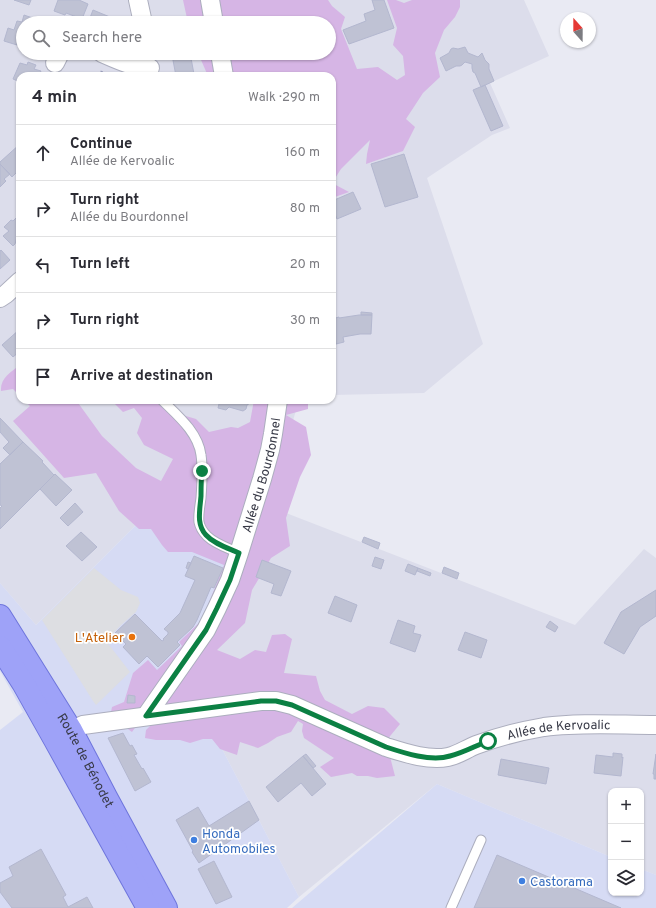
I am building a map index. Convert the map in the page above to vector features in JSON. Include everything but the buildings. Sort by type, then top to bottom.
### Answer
[{"type":"main road","name":"Route de Bénodet","points":[[0,616],[14,661],[148,908]]},
{"type":"main road","name":"Route de Bénodet","points":[[14,661],[71,730],[166,908]]},
{"type":"street","points":[[138,0],[141,16]]},
{"type":"street","points":[[210,0],[213,16]]},
{"type":"street","points":[[119,60],[141,67],[150,66]]},
{"type":"street","points":[[221,60],[223,72]]},
{"type":"street","points":[[0,298],[16,285]]},
{"type":"street","name":"Allée du Bourdonnel","points":[[146,716],[206,630],[230,580],[270,450],[277,404]]},
{"type":"street","points":[[14,661],[34,689],[57,727],[71,730]]},
{"type":"street","name":"Allée de Kervoalic","points":[[71,730],[83,725],[146,716],[240,703],[276,701],[292,705],[393,749],[414,755],[435,758],[448,757],[488,741],[526,730],[544,727],[567,725],[656,725]]},
{"type":"lane","points":[[166,404],[187,426],[195,438],[201,454],[202,478],[199,522],[202,530],[219,545],[239,553]]},
{"type":"lane","points":[[451,908],[480,840]]},
{"type":"shaded area","points":[[0,0],[524,0],[549,56],[490,83],[510,128],[492,135],[427,178],[483,344],[424,393],[336,395],[336,72],[16,72],[16,404],[298,404],[268,506],[575,625],[644,549],[656,558],[656,875],[644,870],[644,788],[608,788],[608,856],[437,784],[299,897],[207,720],[154,507],[36,625],[0,583],[0,529],[55,474],[0,464]]},
{"type":"shaded area","points":[[183,0],[328,0],[332,6],[345,17],[341,29],[357,69],[378,67],[397,80],[405,75],[403,56],[393,45],[397,28],[387,0],[396,0],[404,3],[412,0],[460,0],[460,7],[455,17],[444,30],[435,53],[440,77],[423,93],[406,119],[415,127],[403,151],[366,164],[370,140],[341,169],[336,177],[336,72],[206,72],[201,60],[336,60],[336,16],[186,16]]},
{"type":"shaded area","points":[[336,185],[349,192],[336,197]]},
{"type":"shaded area","points":[[16,368],[16,392],[13,389],[1,391],[2,382]]},
{"type":"shaded area","points":[[28,404],[79,404],[102,436],[136,468],[161,481],[173,459],[144,445],[137,433],[142,418],[134,408],[123,412],[115,404],[161,404],[169,411],[196,419],[209,432],[231,427],[238,428],[250,422],[253,404],[308,404],[308,409],[286,415],[306,427],[311,455],[300,477],[286,518],[290,546],[271,558],[252,590],[245,623],[217,650],[240,659],[255,650],[266,652],[272,635],[285,634],[292,639],[284,673],[316,676],[320,691],[325,700],[352,714],[368,706],[384,708],[400,724],[386,741],[395,776],[377,778],[357,776],[352,773],[331,777],[320,767],[334,758],[304,738],[302,731],[303,724],[298,721],[291,732],[277,737],[258,748],[240,742],[237,755],[220,749],[212,739],[203,739],[190,743],[180,740],[156,740],[145,738],[146,730],[161,715],[140,721],[132,732],[110,717],[112,707],[124,702],[133,673],[148,660],[157,670],[182,646],[179,642],[202,620],[224,565],[192,552],[168,552],[151,529],[139,529],[119,511],[96,473],[64,478],[13,421],[30,406]]},
{"type":"shaded area","points":[[154,507],[231,561],[150,724],[207,720],[299,897],[287,908],[0,908],[0,730],[23,712],[0,671],[0,583],[36,625]]},
{"type":"shaded area","points":[[94,568],[121,590],[138,597],[140,603],[136,612],[106,641],[130,672],[96,705],[42,620]]},
{"type":"shaded area","points":[[437,784],[608,856],[608,896],[644,896],[644,870],[656,875],[656,908],[292,908]]},
{"type":"place","name":"L'Atelier","points":[[132,637]]},
{"type":"place","name":"Honda Automobiles","points":[[194,840]]},
{"type":"place","name":"Castorama","points":[[522,881]]},
{"type":"route","points":[[202,471],[199,522],[202,530],[219,545],[239,553],[230,580],[206,630],[146,716],[261,701],[276,701],[292,705],[386,747],[414,755],[435,758],[448,757],[488,741]]}]
